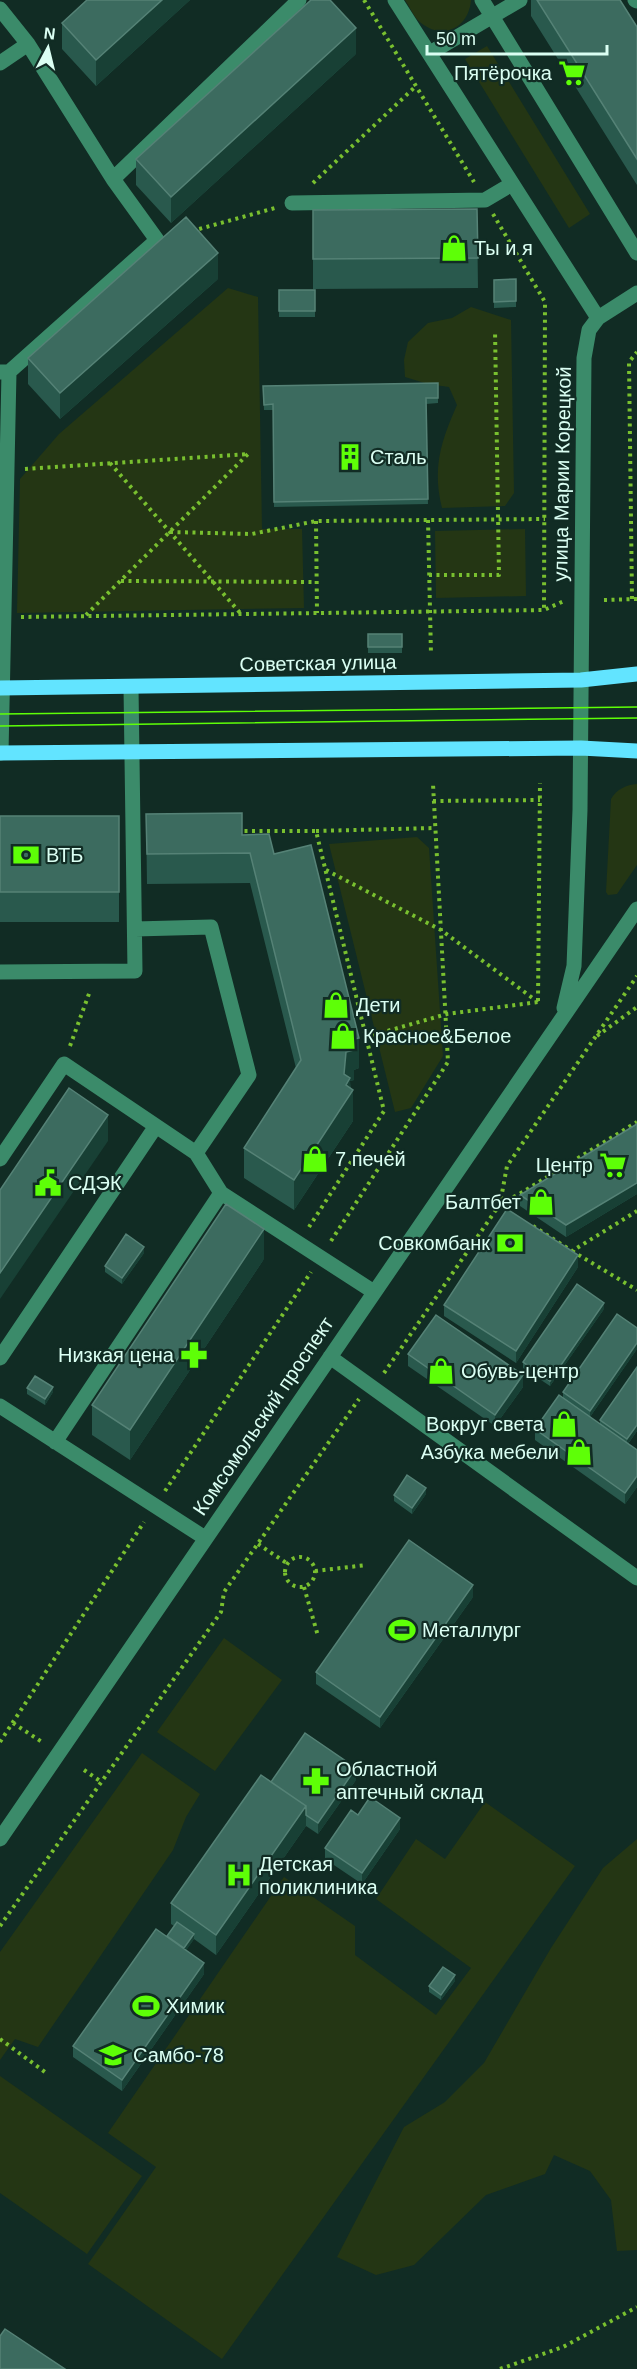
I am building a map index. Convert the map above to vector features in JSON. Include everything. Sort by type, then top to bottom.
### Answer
[{"type":"main road","name":"Советская улица","points":[[1,688],[581,680],[637,674]]},
{"type":"main road","points":[[1,753],[581,748],[637,751]]},
{"type":"street","points":[[113,179],[299,0]]},
{"type":"street","points":[[395,0],[598,318],[637,292]]},
{"type":"street","points":[[482,0],[637,253]]},
{"type":"street","points":[[430,53],[520,0]]},
{"type":"street","points":[[0,9],[28,44],[113,179],[157,240],[4,372],[6,470],[1,753]]},
{"type":"street","points":[[0,63],[28,44]]},
{"type":"street","points":[[292,203],[485,200],[512,184]]},
{"type":"street","name":"улица Марии Корецкой","points":[[581,748],[584,358],[589,330],[598,318]]},
{"type":"street","points":[[0,972],[135,971],[131,687]]},
{"type":"street","name":"Комсомольский проспект","points":[[562,1017],[574,966],[581,748]]},
{"type":"street","name":"Комсомольский проспект","points":[[0,1839],[637,909]]},
{"type":"street","points":[[135,929],[211,927],[249,1075],[196,1154]]},
{"type":"street","points":[[0,1160],[64,1064],[196,1154],[221,1193],[374,1292]]},
{"type":"street","points":[[0,1358],[156,1126]]},
{"type":"street","points":[[56,1442],[221,1193]]},
{"type":"street","points":[[330,1357],[637,1578]]},
{"type":"street","points":[[0,1406],[205,1538]]},
{"type":"path","points":[[364,0],[545,302],[544,610]]},
{"type":"path","points":[[190,231],[292,203],[416,86]]},
{"type":"path","points":[[429,575],[499,575],[495,330]]},
{"type":"path","points":[[604,600],[635,599],[629,362],[637,352]]},
{"type":"path","points":[[6,470],[248,454],[85,616]]},
{"type":"path","points":[[110,463],[242,614]]},
{"type":"path","points":[[170,532],[252,534],[316,521],[545,519]]},
{"type":"path","points":[[428,520],[431,655]]},
{"type":"path","points":[[316,521],[317,613]]},
{"type":"path","points":[[120,581],[316,582]]},
{"type":"path","points":[[2,617],[544,610],[567,600]]},
{"type":"path","points":[[538,1002],[540,783]]},
{"type":"path","points":[[0,1742],[448,1062],[433,784]]},
{"type":"path","points":[[433,801],[540,800]]},
{"type":"path","points":[[236,831],[435,828]]},
{"type":"path","points":[[298,1243],[384,1111],[316,831]]},
{"type":"path","points":[[326,870],[441,930],[538,1002]]},
{"type":"path","points":[[64,1064],[96,972]]},
{"type":"path","points":[[0,1926],[221,1612],[224,1592],[362,1394],[373,1388],[500,1204],[507,1166],[637,976]]},
{"type":"path","points":[[366,1037],[447,1014],[538,1002]]},
{"type":"path","points":[[594,1038],[637,1007]]},
{"type":"path","points":[[500,1204],[637,1122]]},
{"type":"path","points":[[500,1204],[507,1209]]},
{"type":"path","points":[[572,1251],[637,1211]]},
{"type":"path","points":[[524,1220],[637,1290]]},
{"type":"path","points":[[258,1544],[288,1564]]},
{"type":"path","points":[[296,1558],[306,1558],[315,1571],[314,1579],[304,1587],[289,1583],[285,1574],[288,1564],[296,1558]]},
{"type":"path","points":[[315,1571],[367,1565]]},
{"type":"path","points":[[304,1587],[318,1636]]},
{"type":"path","points":[[13,1723],[42,1742]]},
{"type":"path","points":[[84,1770],[100,1781]]},
{"type":"path","points":[[0,2039],[45,2072]]},
{"type":"path","points":[[500,2369],[563,2347],[637,2307]]},
{"type":"green space","points":[[405,0],[471,0],[466,18],[460,24],[446,31],[438,31],[419,21]]},
{"type":"green space","points":[[487,46],[590,214],[569,228],[465,59]]},
{"type":"green space","points":[[228,288],[258,297],[262,529],[302,529],[304,608],[17,613],[20,479],[59,434]]},
{"type":"green space","points":[[471,307],[511,320],[514,493],[505,506],[442,508],[438,467],[446,431],[457,405],[449,387],[405,377],[404,360],[408,342],[428,323],[452,318]]},
{"type":"green space","points":[[525,529],[526,596],[436,598],[435,531]]},
{"type":"green space","points":[[637,784],[637,865],[617,894],[608,895],[606,892],[611,799],[622,788]]},
{"type":"green space","points":[[417,837],[429,848],[443,1056],[411,1108],[395,1112],[329,844]]},
{"type":"green space","points":[[224,1638],[282,1680],[215,1771],[157,1732]]},
{"type":"green space","points":[[142,1753],[200,1794],[186,1817],[173,1850],[38,2047],[15,2039],[0,2060],[0,1952]]},
{"type":"green space","points":[[485,1802],[575,1866],[222,2359],[88,2264],[156,2167],[108,2133],[284,1877],[355,1926],[355,1955],[436,2015],[471,1968],[376,1899],[416,1839],[445,1859]]},
{"type":"green space","points":[[637,1839],[637,2250],[617,2251],[611,2200],[590,2171],[554,2155],[545,2174],[486,2195],[414,2265],[376,2275],[337,2257],[404,2127],[445,2102],[484,2063],[551,1948],[603,1868]]},
{"type":"green space","points":[[0,2076],[142,2176],[87,2254],[0,2193]]},
{"type":"building","points":[[87,0],[162,0],[96,60],[62,23]]},
{"type":"building","points":[[311,0],[330,0],[356,28],[171,197],[136,159]]},
{"type":"building","points":[[537,0],[620,0],[637,27],[637,159]]},
{"type":"building","points":[[477,209],[478,258],[313,259],[313,210]]},
{"type":"building","points":[[186,217],[218,253],[60,393],[28,358]]},
{"type":"building","points":[[516,279],[516,301],[494,302],[494,280]]},
{"type":"building","points":[[279,290],[315,290],[315,311],[279,311]]},
{"type":"building","name":"Сталь","points":[[438,383],[438,398],[426,398],[428,499],[274,502],[273,404],[264,405],[263,386]]},
{"type":"building","points":[[368,634],[402,634],[402,647],[368,647]]},
{"type":"building","points":[[242,813],[242,835],[269,834],[274,854],[311,845],[359,1038],[351,1040],[354,1050],[346,1052],[344,1074],[350,1078],[346,1085],[353,1090],[294,1180],[244,1148],[301,1060],[250,853],[147,854],[146,814]]},
{"type":"building","points":[[0,816],[119,816],[119,892],[0,892]]},
{"type":"building","points":[[69,1088],[108,1115],[0,1273],[0,1190]]},
{"type":"building","name":"Центр","points":[[637,1124],[637,1183],[566,1225],[520,1195]]},
{"type":"building","points":[[226,1204],[264,1229],[130,1430],[92,1405]]},
{"type":"building","points":[[507,1209],[578,1255],[516,1351],[444,1305]]},
{"type":"building","points":[[126,1234],[144,1247],[122,1278],[105,1266]]},
{"type":"building","points":[[577,1284],[604,1303],[550,1381],[523,1362]]},
{"type":"building","points":[[617,1314],[637,1328],[637,1343],[590,1411],[563,1392]]},
{"type":"building","points":[[436,1315],[523,1375],[495,1415],[408,1354]]},
{"type":"building","points":[[637,1367],[637,1425],[627,1439],[600,1420]]},
{"type":"building","points":[[35,1376],[53,1387],[45,1399],[27,1388]]},
{"type":"building","points":[[559,1395],[637,1450],[637,1476],[625,1493],[535,1429]]},
{"type":"building","points":[[407,1475],[426,1488],[412,1508],[394,1495]]},
{"type":"building","name":"Металлург","points":[[409,1540],[473,1585],[380,1717],[316,1672]]},
{"type":"building","points":[[305,1733],[356,1768],[318,1823],[306,1815],[306,1806],[271,1782]]},
{"type":"building","name":"Детская поликлиника","points":[[261,1775],[306,1806],[216,1935],[171,1903]]},
{"type":"building","points":[[370,1797],[400,1818],[362,1873],[325,1848],[351,1810],[358,1815]]},
{"type":"building","points":[[177,1922],[194,1934],[184,1948],[167,1936]]},
{"type":"building","name":"Химик","points":[[156,1929],[204,1963],[122,2080],[73,2046]]},
{"type":"building","points":[[443,1967],[455,1975],[441,1995],[429,1986]]},
{"type":"building","points":[[5,2329],[65,2369],[0,2369],[0,2336]]},
{"type":"tram line","points":[[0,714],[637,707]]},
{"type":"tram line","points":[[0,726],[637,718]]},
{"type":"place","name":"Пятёрочка","points":[[572,73]]},
{"type":"place","name":"Ты и я","points":[[454,248]]},
{"type":"place","name":"Сталь","points":[[350,457]]},
{"type":"place","name":"ВТБ","points":[[26,855]]},
{"type":"place","name":"Дети","points":[[336,1005]]},
{"type":"place","name":"Красное&Белое","points":[[343,1036]]},
{"type":"place","name":"7 печей","points":[[315,1159]]},
{"type":"place","name":"Центр","points":[[613,1165]]},
{"type":"place","name":"СДЭК","points":[[48,1183]]},
{"type":"place","name":"Балтбет","points":[[541,1202]]},
{"type":"place","name":"Совкомбанк","points":[[510,1243]]},
{"type":"place","name":"Низкая цена","points":[[194,1355]]},
{"type":"place","name":"Обувь-центр","points":[[441,1371]]},
{"type":"place","name":"Вокруг света","points":[[564,1424]]},
{"type":"place","name":"Азбука мебели","points":[[579,1452]]},
{"type":"place","name":"Металлург","points":[[402,1630]]},
{"type":"place","name":"Областной аптечный склад","points":[[316,1781]]},
{"type":"place","name":"Детская поликлиника","points":[[239,1875]]},
{"type":"place","name":"Химик","points":[[146,2006]]},
{"type":"place","name":"Самбо-78","points":[[113,2055]]}]
